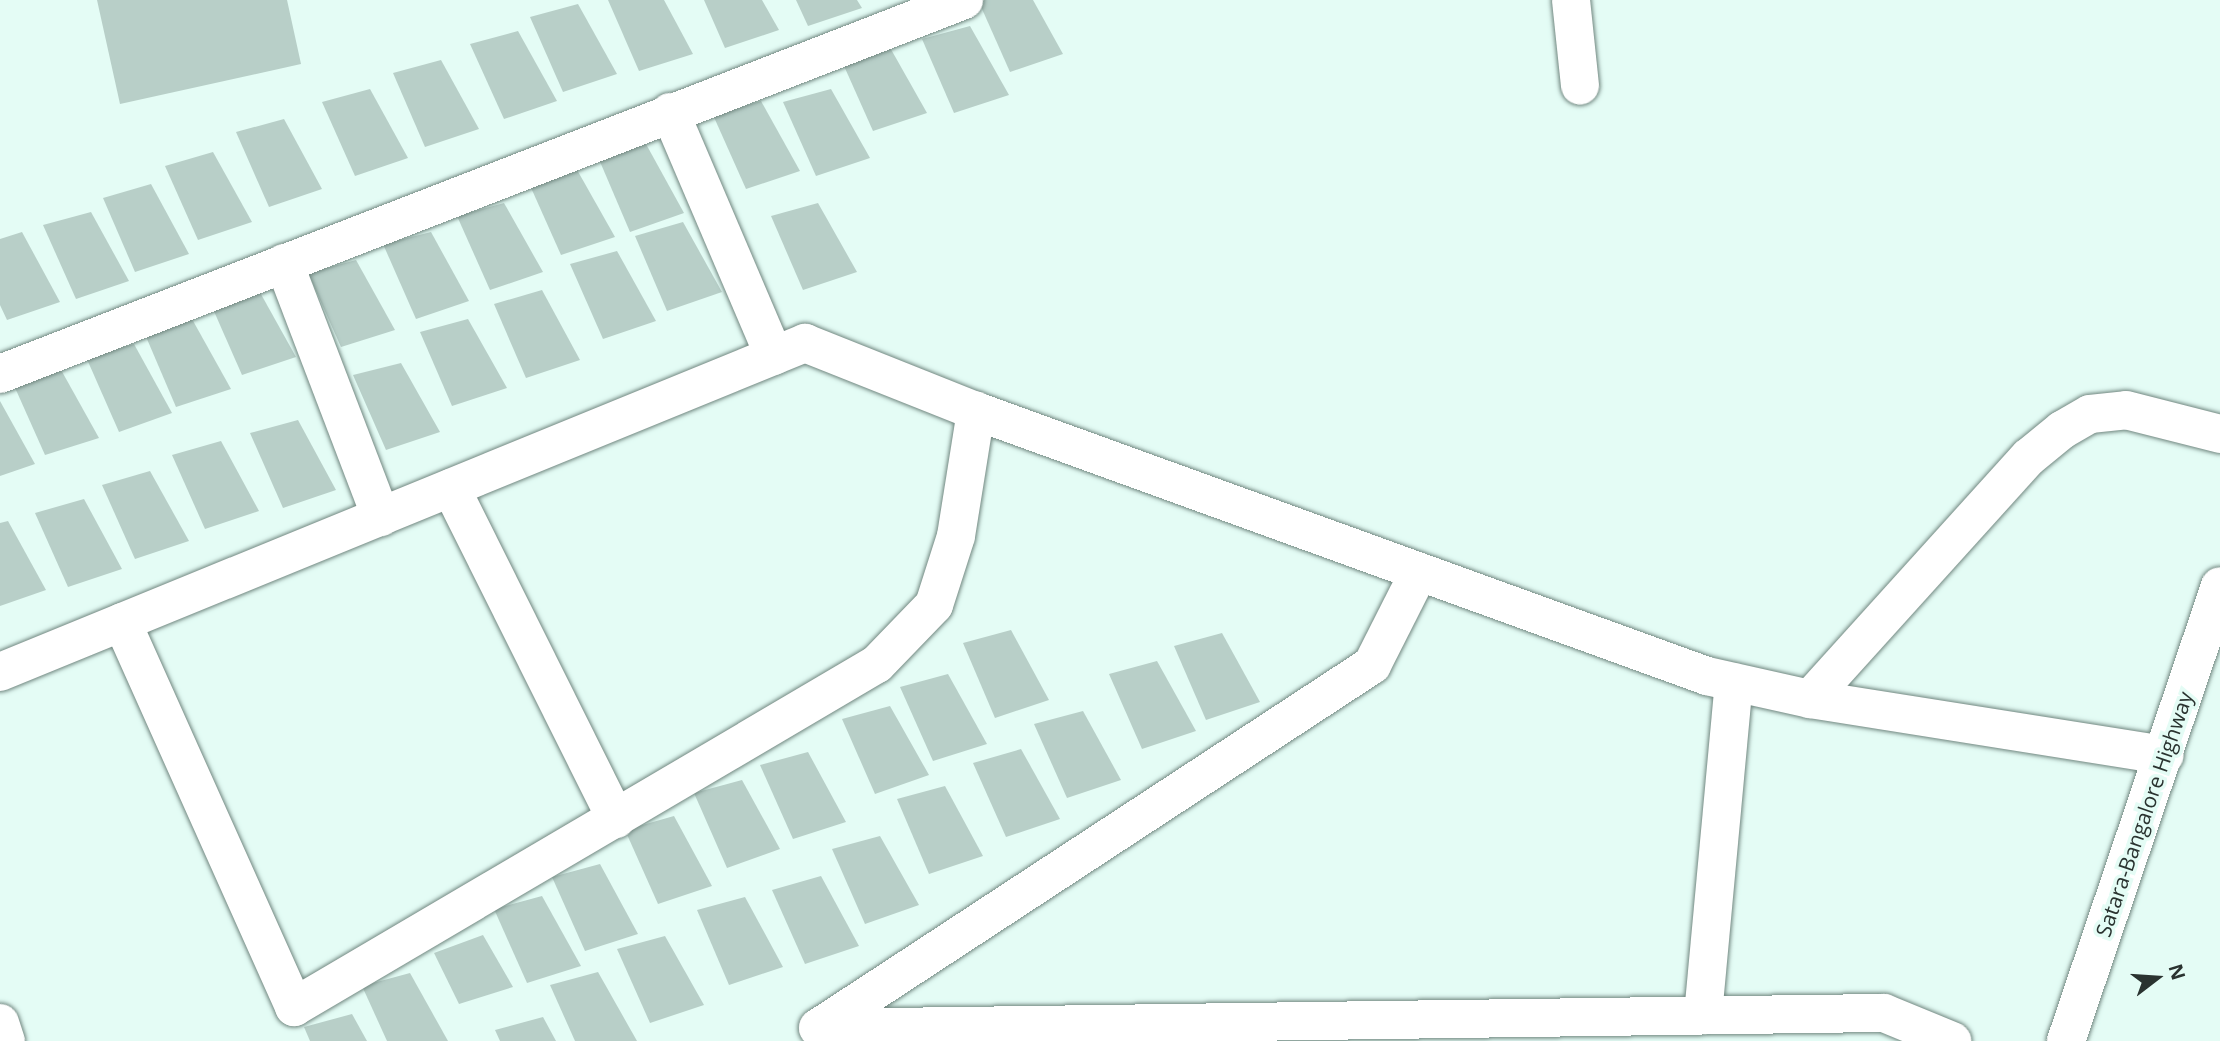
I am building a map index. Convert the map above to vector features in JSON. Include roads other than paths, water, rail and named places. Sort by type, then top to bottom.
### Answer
[{"type":"street","points":[[1,372],[964,0]]},
{"type":"street","points":[[1571,0],[1580,86]]},
{"type":"street","points":[[670,112],[774,356]]},
{"type":"street","points":[[284,263],[381,517]]},
{"type":"street","points":[[0,672],[806,343],[976,411],[1419,572],[1734,682],[1811,699],[2165,755]]},
{"type":"street","points":[[1811,699],[2029,457],[2062,430],[2090,414],[2126,410],[2220,434]]},
{"type":"street","points":[[122,622],[294,1007],[877,664],[934,605],[956,536],[976,411]]},
{"type":"street","points":[[451,488],[616,819]]},
{"type":"street","points":[[806,1034],[1372,665],[1419,572]]},
{"type":"street","name":"Satara-Bangalore Highway","points":[[2066,1041],[2220,586]]},
{"type":"street","points":[[1703,1015],[1734,682]]},
{"type":"street","points":[[806,1034],[1884,1013],[1952,1041]]},
{"type":"street","points":[[0,1023],[6,1041]]}]
